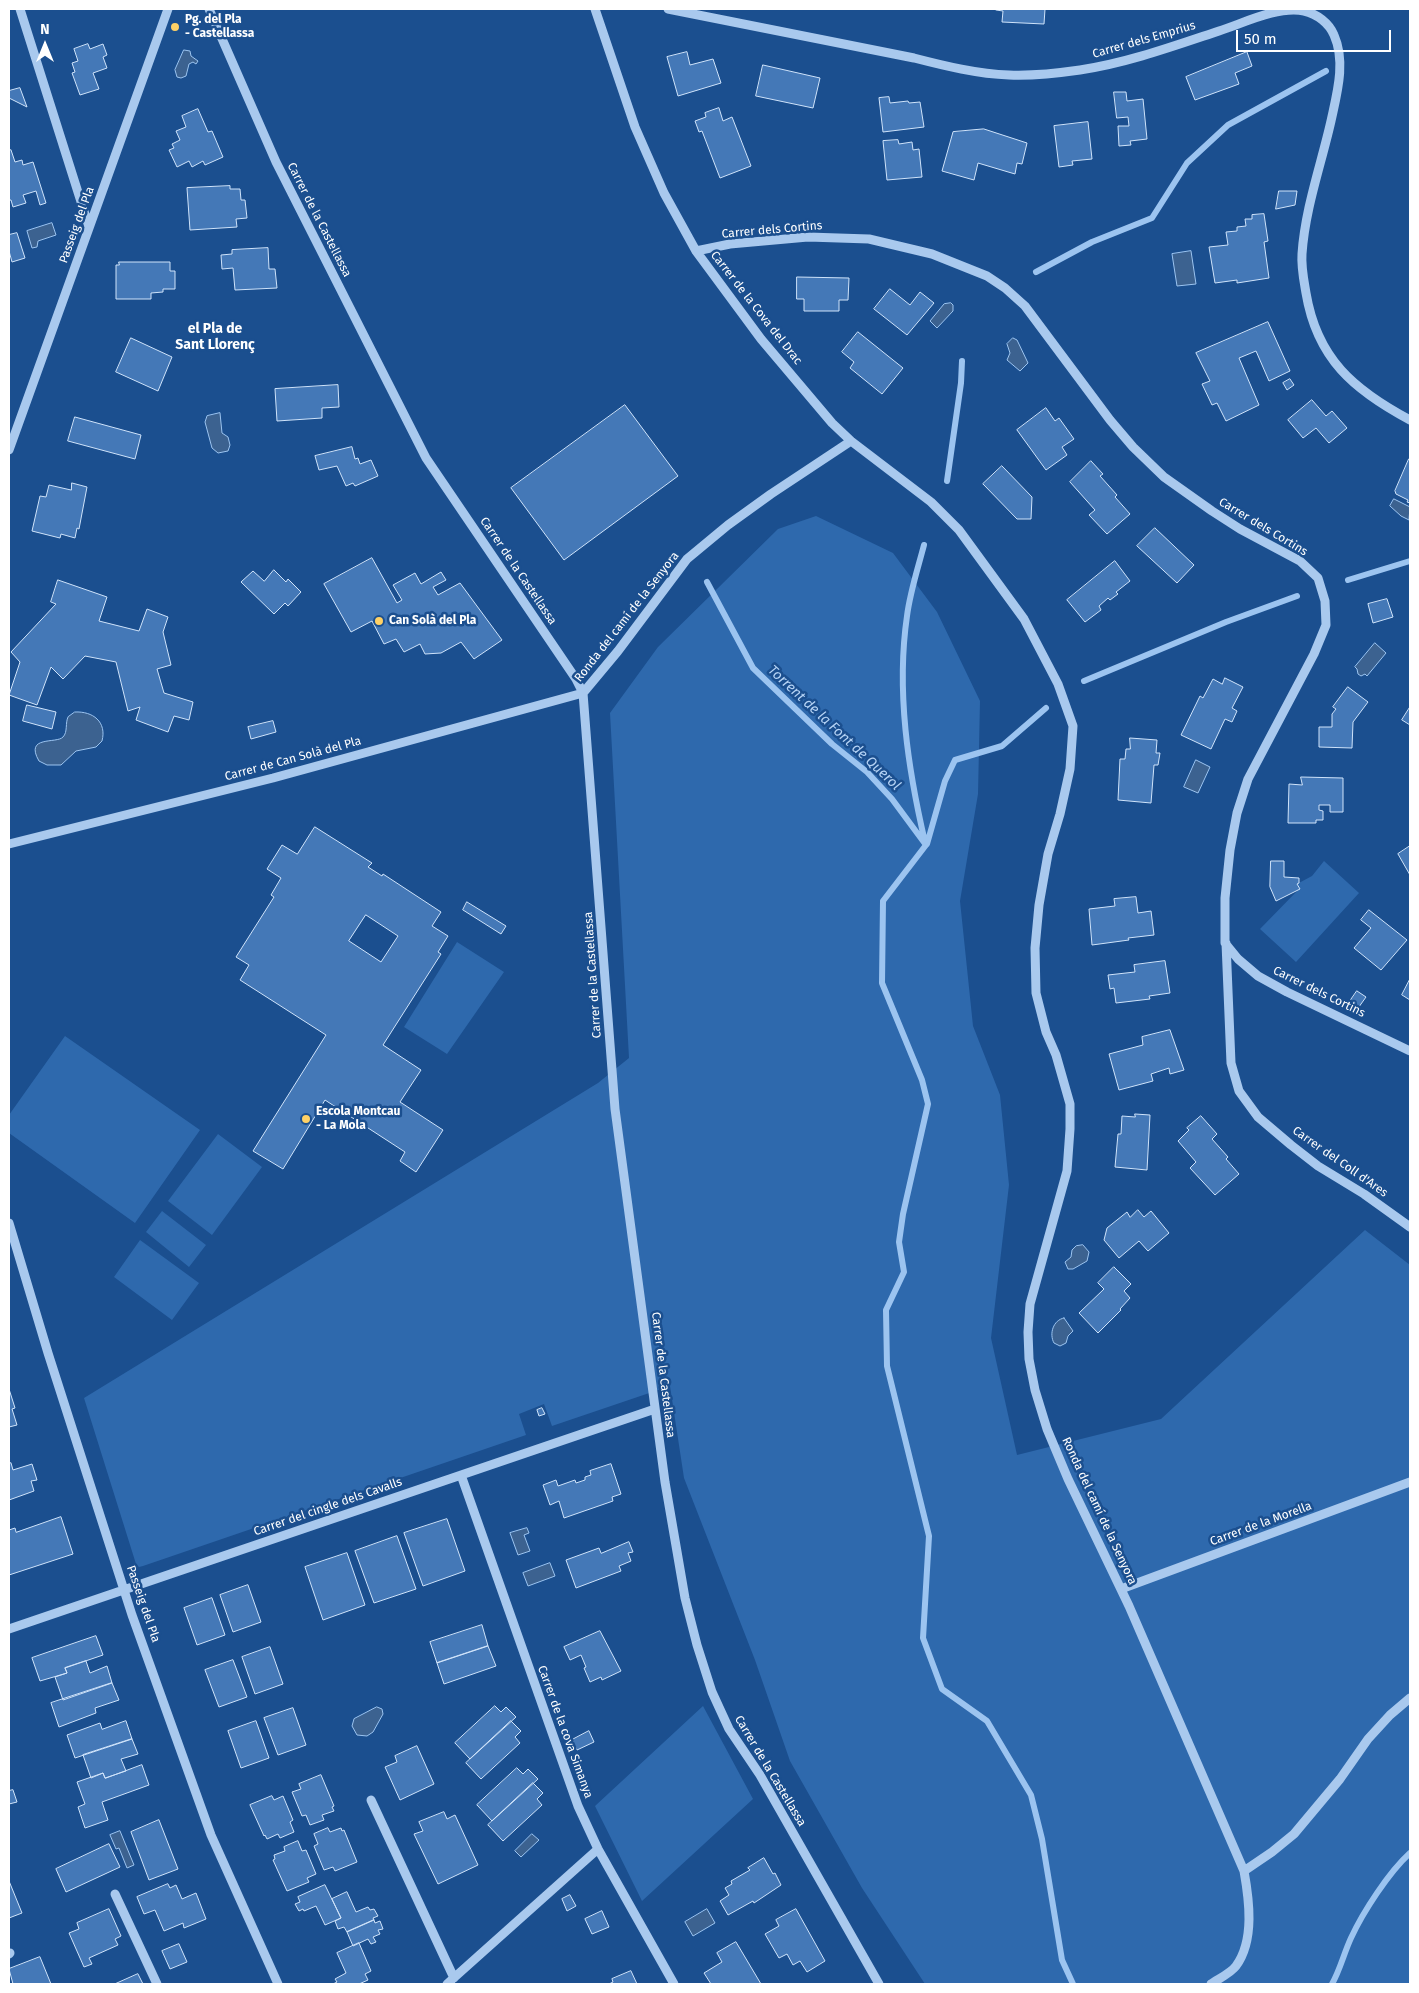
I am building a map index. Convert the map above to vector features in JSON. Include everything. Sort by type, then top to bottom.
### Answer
[{"type":"street","points":[[20,9],[89,227]]},
{"type":"street","name":"Passeig del Pla","points":[[9,450],[168,9]]},
{"type":"street","name":"Carrer de la Castellassa","points":[[209,9],[276,162],[426,458],[576,679],[583,694],[615,1108],[665,1482],[685,1598],[712,1692],[729,1729],[760,1775],[880,1984]]},
{"type":"street","name":"Carrer de la Cova del Drac","points":[[595,9],[635,127],[664,193],[696,251],[761,339],[832,423],[851,441]]},
{"type":"street","name":"Carrer dels Emprius","points":[[668,9],[946,66],[1010,75],[1108,66],[1266,14],[1302,11],[1314,14],[1325,21],[1334,34],[1339,51],[1340,67],[1336,97],[1316,180],[1301,255],[1308,306],[1317,335],[1331,358],[1347,377],[1372,399],[1410,420]]},
{"type":"street","name":"Carrer dels Cortins","points":[[696,251],[730,244],[808,237],[869,239],[932,254],[987,276],[1005,288],[1025,306],[1110,420],[1133,448],[1164,477],[1240,529],[1300,561],[1318,578],[1325,601],[1326,625],[1314,654],[1296,686],[1284,714],[1248,779],[1237,813],[1230,850],[1225,898],[1226,943],[1238,959],[1258,976],[1287,992],[1410,1051]]},
{"type":"street","name":"Ronda del camí de la Senyora","points":[[583,694],[688,559],[728,525],[851,441],[931,502],[959,530],[1024,619],[1058,684],[1073,726],[1070,769],[1060,814],[1048,854],[1039,905],[1035,948],[1036,993],[1046,1032],[1056,1055],[1070,1104],[1070,1129],[1066,1171],[1030,1304],[1029,1359],[1047,1429],[1068,1479],[1121,1590],[1244,1871],[1250,1903],[1247,1942],[1236,1967],[1211,1984]]},
{"type":"street","name":"Carrer de Can Solà del Pla","points":[[9,844],[273,778],[583,694]]},
{"type":"street","name":"Carrer del Coll d'Ares","points":[[1226,943],[1231,1063],[1239,1091],[1258,1118],[1291,1145],[1318,1166],[1364,1194],[1410,1227]]},
{"type":"street","name":"Passeig del Pla","points":[[9,1223],[124,1589],[211,1836],[278,1984]]},
{"type":"street","name":"Carrer del cingle dels Cavalls","points":[[9,1629],[655,1409]]},
{"type":"street","name":"Carrer de la cova Simanya","points":[[461,1475],[578,1806],[598,1849],[674,1984]]},
{"type":"street","name":"Carrer de la Morella","points":[[1121,1590],[1410,1482]]},
{"type":"street","points":[[1244,1871],[1294,1834],[1340,1778],[1368,1738],[1410,1698]]},
{"type":"street","points":[[371,1800],[454,1978]]},
{"type":"street","points":[[447,1984],[598,1849]]},
{"type":"street","points":[[115,1894],[157,1984]]},
{"type":"shaded area","points":[[184,50],[190,51],[191,56],[198,61],[196,64],[193,62],[189,64],[186,76],[181,78],[177,77],[175,70]]},
{"type":"shaded area","points":[[52,223],[56,235],[38,241],[37,247],[32,248],[27,231]]},
{"type":"shaded area","points":[[1191,251],[1196,284],[1177,286],[1172,254]]},
{"type":"shaded area","points":[[951,303],[953,311],[937,328],[930,321],[944,304]]},
{"type":"shaded area","points":[[1013,338],[1017,340],[1028,363],[1020,371],[1007,360],[1010,353],[1007,344]]},
{"type":"shaded area","points":[[220,413],[222,433],[228,437],[230,445],[228,451],[218,453],[212,448],[205,422],[207,416]]},
{"type":"shaded area","points":[[1394,499],[1410,507],[1409,520],[1401,516],[1390,506]]},
{"type":"shaded area","points":[[816,516],[893,553],[937,612],[980,701],[978,794],[960,901],[973,1026],[1000,1095],[1009,1185],[991,1338],[1017,1455],[1161,1419],[1365,1230],[1410,1265],[1410,1984],[925,1984],[862,1888],[790,1761],[755,1660],[684,1478],[670,1386],[552,1426],[544,1404],[519,1414],[526,1435],[143,1566],[139,1567],[136,1564],[84,1398],[598,1083],[629,1058],[610,713],[658,647],[778,529]]},
{"type":"shaded area","points":[[1375,643],[1386,653],[1367,676],[1365,674],[1361,676],[1355,667]]},
{"type":"shaded area","points":[[75,712],[88,713],[97,719],[102,728],[102,741],[96,747],[76,751],[61,765],[47,765],[39,761],[35,753],[38,744],[63,737],[68,717]]},
{"type":"shaded area","points":[[1196,760],[1210,767],[1198,793],[1184,787]]},
{"type":"shaded area","points":[[1324,861],[1359,893],[1296,962],[1260,929],[1299,889],[1297,884],[1312,876]]},
{"type":"shaded area","points":[[457,942],[504,972],[447,1054],[404,1027]]},
{"type":"shaded area","points":[[65,1036],[200,1130],[135,1223],[9,1133],[9,1115]]},
{"type":"shaded area","points":[[218,1134],[262,1167],[212,1235],[168,1201]]},
{"type":"shaded area","points":[[162,1211],[206,1245],[189,1267],[146,1232]]},
{"type":"shaded area","points":[[140,1240],[199,1283],[172,1320],[114,1277]]},
{"type":"shaded area","points":[[1083,1245],[1089,1252],[1087,1261],[1073,1269],[1068,1269],[1065,1262],[1071,1257],[1072,1250],[1076,1246]]},
{"type":"shaded area","points":[[1064,1318],[1073,1331],[1068,1336],[1066,1343],[1060,1346],[1054,1343],[1052,1332],[1057,1321]]},
{"type":"shaded area","points":[[527,1528],[529,1533],[524,1535],[530,1551],[518,1555],[510,1533]]},
{"type":"shaded area","points":[[550,1563],[555,1576],[528,1586],[523,1573]]},
{"type":"shaded area","points":[[703,1706],[753,1799],[642,1901],[595,1806]]},
{"type":"shaded area","points":[[377,1707],[382,1709],[383,1714],[373,1732],[367,1736],[357,1735],[352,1726],[354,1719]]},
{"type":"shaded area","points":[[120,1831],[134,1865],[127,1868],[119,1848],[116,1849],[110,1835]]},
{"type":"shaded area","points":[[532,1834],[539,1840],[521,1857],[515,1851]]},
{"type":"shaded area","points":[[707,1909],[715,1923],[693,1936],[685,1922]]},
{"type":"building","points":[[996,9],[1045,9],[1044,24],[1002,22],[1003,11]]},
{"type":"building","points":[[88,44],[90,49],[103,44],[107,55],[103,57],[107,68],[93,73],[99,89],[80,95],[72,73],[75,72],[72,63],[78,61],[74,49]]},
{"type":"building","points":[[687,52],[690,65],[713,59],[721,83],[678,96],[667,57]]},
{"type":"building","points":[[1247,52],[1252,66],[1235,73],[1239,84],[1195,100],[1186,77]]},
{"type":"building","points":[[763,65],[820,78],[813,108],[756,96]]},
{"type":"building","points":[[20,88],[27,107],[9,98],[9,91]]},
{"type":"building","points":[[1114,92],[1126,92],[1127,101],[1143,99],[1147,139],[1130,141],[1131,145],[1119,146],[1118,126],[1129,126],[1128,117],[1117,118]]},
{"type":"building","points":[[889,97],[890,103],[920,102],[924,127],[883,132],[879,98]]},
{"type":"building","points":[[719,108],[723,121],[732,117],[751,166],[720,178],[702,131],[699,132],[695,121],[706,117],[705,113]]},
{"type":"building","points":[[198,109],[208,132],[212,131],[223,157],[205,165],[203,161],[192,167],[189,161],[177,167],[169,150],[174,148],[172,144],[180,140],[176,131],[186,127],[182,116]]},
{"type":"building","points":[[1088,122],[1092,159],[1072,161],[1073,165],[1059,167],[1054,126]]},
{"type":"building","points":[[984,129],[1027,143],[1022,164],[1017,163],[1015,174],[978,163],[974,180],[942,171],[953,132]]},
{"type":"building","points":[[898,140],[899,144],[912,142],[913,150],[919,149],[922,177],[887,180],[883,141]]},
{"type":"building","points":[[11,150],[15,162],[22,160],[23,165],[33,162],[46,203],[40,205],[36,191],[23,195],[26,203],[13,207],[11,200],[9,200],[9,151]]},
{"type":"building","points":[[230,186],[230,189],[240,189],[241,200],[245,200],[247,218],[236,219],[237,227],[190,230],[187,188]]},
{"type":"building","points":[[1279,191],[1297,191],[1295,205],[1276,209]]},
{"type":"building","points":[[1264,214],[1268,241],[1264,242],[1269,278],[1237,283],[1237,280],[1215,283],[1209,247],[1228,245],[1226,232],[1237,231],[1237,227],[1246,226],[1245,219],[1252,219],[1252,215]]},
{"type":"building","points":[[17,233],[25,258],[12,262],[9,251],[9,235]]},
{"type":"building","points":[[268,248],[269,269],[275,269],[277,288],[235,290],[233,268],[222,269],[221,255],[232,254],[232,250]]},
{"type":"building","points":[[119,262],[170,262],[170,271],[175,271],[175,289],[163,289],[163,292],[151,293],[151,299],[116,299],[116,265],[119,265]]},
{"type":"building","points":[[797,277],[849,278],[848,300],[839,300],[839,311],[804,311],[804,299],[797,299]]},
{"type":"building","points":[[890,289],[910,305],[920,292],[934,303],[907,335],[874,309]]},
{"type":"building","points":[[1268,322],[1290,371],[1269,381],[1256,351],[1239,358],[1259,405],[1226,421],[1217,403],[1212,405],[1202,384],[1210,381],[1196,353]]},
{"type":"building","points":[[858,332],[903,368],[882,394],[850,368],[854,362],[842,352]]},
{"type":"building","points":[[131,338],[172,357],[158,391],[116,372]]},
{"type":"building","points":[[1290,379],[1294,385],[1287,390],[1283,383]]},
{"type":"building","points":[[338,385],[339,407],[322,408],[322,418],[277,421],[275,389]]},
{"type":"building","points":[[1312,400],[1326,416],[1332,411],[1347,428],[1329,443],[1316,428],[1303,438],[1288,420]]},
{"type":"building","points":[[625,405],[678,476],[564,560],[511,488]]},
{"type":"building","points":[[1046,408],[1055,421],[1059,418],[1074,439],[1062,447],[1067,455],[1046,470],[1017,430]]},
{"type":"building","points":[[75,417],[141,435],[135,459],[68,441]]},
{"type":"building","points":[[352,447],[355,459],[358,458],[360,464],[371,460],[378,476],[355,486],[353,483],[346,486],[337,466],[319,470],[315,456]]},
{"type":"building","points":[[1409,459],[1410,503],[1396,494],[1395,491]]},
{"type":"building","points":[[1091,461],[1103,474],[1100,476],[1117,495],[1115,497],[1130,514],[1107,534],[1089,515],[1095,510],[1070,482]]},
{"type":"building","points":[[1002,466],[1032,497],[1031,519],[1017,519],[983,484]]},
{"type":"building","points":[[72,483],[87,487],[79,529],[77,528],[75,538],[61,534],[60,538],[32,531],[40,496],[46,497],[49,485],[71,490]]},
{"type":"building","points":[[1155,528],[1194,565],[1177,583],[1137,546]]},
{"type":"building","points":[[372,558],[397,603],[402,600],[393,585],[415,573],[421,584],[441,572],[446,580],[433,587],[438,595],[460,583],[502,640],[474,659],[461,642],[441,653],[425,654],[420,644],[404,652],[396,639],[384,644],[372,621],[351,632],[324,584]]},
{"type":"building","points":[[1115,561],[1130,581],[1116,592],[1118,594],[1110,600],[1108,598],[1099,606],[1101,610],[1085,622],[1067,600]]},
{"type":"building","points":[[274,570],[286,582],[288,579],[301,592],[288,606],[285,603],[274,614],[241,582],[253,571],[264,581]]},
{"type":"building","points":[[58,580],[107,597],[99,621],[139,631],[147,609],[168,617],[163,632],[171,665],[157,669],[164,693],[193,702],[189,720],[174,716],[168,732],[136,720],[140,707],[128,711],[116,662],[85,656],[63,679],[51,667],[37,705],[9,695],[20,662],[11,652],[56,604],[51,602]]},
{"type":"building","points":[[1387,599],[1393,617],[1373,623],[1368,604]]},
{"type":"building","points":[[1225,678],[1243,687],[1232,708],[1237,711],[1232,722],[1225,719],[1211,749],[1181,735],[1200,696],[1203,698],[1213,679],[1222,684]]},
{"type":"building","points":[[1348,687],[1368,702],[1353,722],[1352,748],[1319,747],[1319,727],[1332,727],[1332,714],[1336,709],[1333,707]]},
{"type":"building","points":[[27,705],[56,712],[52,729],[23,721]]},
{"type":"building","points":[[1410,707],[1410,725],[1402,720]]},
{"type":"building","points":[[273,721],[276,732],[251,739],[248,727]]},
{"type":"building","points":[[1130,738],[1157,740],[1156,753],[1160,753],[1158,765],[1154,765],[1151,803],[1118,800],[1120,759],[1125,759],[1126,749],[1130,749]]},
{"type":"building","points":[[1301,777],[1343,778],[1343,812],[1330,812],[1330,805],[1319,805],[1319,810],[1323,811],[1323,820],[1316,820],[1316,823],[1288,823],[1289,784],[1302,785]]},
{"type":"building","points":[[315,827],[372,863],[368,867],[382,876],[383,874],[441,912],[432,926],[448,936],[438,952],[441,954],[383,1045],[421,1070],[400,1102],[443,1130],[416,1172],[400,1161],[405,1152],[325,1100],[283,1169],[253,1151],[326,1035],[240,980],[249,965],[236,957],[274,897],[271,895],[281,878],[267,869],[282,845],[297,854]],"holes":[[[366,915],[398,936],[381,962],[349,941]]]},
{"type":"building","points":[[1410,846],[1410,875],[1398,854]]},
{"type":"building","points":[[1271,861],[1284,861],[1284,877],[1299,878],[1299,883],[1297,884],[1300,889],[1276,901],[1270,887]]},
{"type":"building","points":[[1136,897],[1138,913],[1151,911],[1154,935],[1092,945],[1089,909],[1115,906],[1114,899]]},
{"type":"building","points":[[467,902],[506,926],[501,934],[463,910]]},
{"type":"building","points":[[1369,910],[1407,940],[1381,970],[1354,948],[1371,928],[1361,920]]},
{"type":"building","points":[[1165,961],[1170,993],[1149,996],[1150,999],[1116,1003],[1114,988],[1110,989],[1108,975],[1135,972],[1134,965]]},
{"type":"building","points":[[1410,979],[1410,1000],[1402,995]]},
{"type":"building","points":[[1357,991],[1366,997],[1356,1011],[1346,1007]]},
{"type":"building","points":[[1170,1030],[1184,1070],[1170,1074],[1169,1068],[1151,1074],[1153,1081],[1119,1090],[1109,1054],[1143,1045],[1142,1037]]},
{"type":"building","points":[[1135,1114],[1150,1115],[1147,1170],[1115,1167],[1118,1134],[1121,1134],[1122,1116],[1135,1117]]},
{"type":"building","points":[[1201,1116],[1217,1134],[1212,1139],[1228,1157],[1226,1159],[1239,1174],[1215,1195],[1190,1168],[1196,1162],[1178,1141],[1189,1130],[1187,1128]]},
{"type":"building","points":[[1138,1210],[1144,1217],[1151,1211],[1169,1233],[1148,1251],[1139,1241],[1119,1258],[1104,1240],[1107,1228],[1127,1212],[1130,1217]]},
{"type":"building","points":[[1114,1267],[1131,1284],[1124,1291],[1130,1298],[1098,1333],[1079,1313],[1104,1289],[1098,1283]]},
{"type":"building","points":[[9,1389],[15,1408],[12,1409],[17,1425],[9,1427]]},
{"type":"building","points":[[542,1408],[545,1414],[539,1416],[537,1410]]},
{"type":"building","points":[[11,1463],[13,1470],[32,1464],[37,1480],[31,1481],[34,1491],[9,1500],[9,1464]]},
{"type":"building","points":[[611,1464],[621,1494],[612,1497],[613,1501],[564,1518],[559,1501],[550,1505],[543,1485],[556,1480],[558,1486],[575,1480],[576,1483],[585,1480],[585,1477],[591,1475],[590,1471]]},
{"type":"building","points":[[61,1517],[73,1554],[9,1575],[9,1530],[15,1528],[16,1532]]},
{"type":"building","points":[[447,1519],[465,1571],[423,1586],[404,1533]]},
{"type":"building","points":[[397,1536],[416,1589],[374,1603],[355,1551]]},
{"type":"building","points":[[629,1542],[633,1552],[628,1553],[631,1561],[619,1566],[621,1571],[576,1588],[566,1560],[599,1548],[601,1553]]},
{"type":"building","points":[[347,1553],[365,1605],[323,1620],[305,1567]]},
{"type":"building","points":[[248,1585],[261,1622],[233,1632],[220,1595]]},
{"type":"building","points":[[212,1598],[225,1635],[197,1645],[184,1608]]},
{"type":"building","points":[[482,1625],[488,1646],[437,1663],[430,1642]]},
{"type":"building","points":[[600,1631],[621,1671],[602,1680],[601,1677],[590,1682],[581,1655],[570,1660],[564,1647]]},
{"type":"building","points":[[96,1636],[103,1655],[65,1668],[67,1673],[40,1681],[32,1658]]},
{"type":"building","points":[[488,1646],[496,1666],[444,1684],[437,1663]]},
{"type":"building","points":[[270,1647],[283,1684],[255,1694],[242,1657]]},
{"type":"building","points":[[233,1660],[247,1697],[219,1707],[205,1670]]},
{"type":"building","points":[[86,1661],[90,1673],[107,1666],[112,1683],[63,1700],[55,1677],[67,1673],[65,1668]]},
{"type":"building","points":[[112,1683],[119,1700],[95,1708],[96,1713],[59,1727],[51,1703]]},
{"type":"building","points":[[495,1706],[501,1712],[506,1707],[516,1717],[470,1759],[455,1743]]},
{"type":"building","points":[[293,1708],[306,1745],[278,1755],[264,1718]]},
{"type":"building","points":[[126,1721],[132,1739],[75,1758],[67,1735],[100,1723],[102,1729]]},
{"type":"building","points":[[256,1721],[269,1758],[241,1768],[228,1731]]},
{"type":"building","points":[[511,1721],[521,1731],[515,1737],[520,1743],[481,1779],[466,1763]]},
{"type":"building","points":[[589,1731],[594,1742],[577,1750],[572,1740]]},
{"type":"building","points":[[132,1739],[138,1754],[121,1759],[126,1771],[105,1778],[103,1773],[91,1778],[83,1755]]},
{"type":"building","points":[[417,1746],[434,1784],[400,1800],[385,1767],[397,1762],[395,1756]]},
{"type":"building","points":[[142,1765],[149,1785],[102,1802],[108,1820],[85,1828],[78,1807],[85,1804],[77,1782],[103,1773],[105,1778]]},
{"type":"building","points":[[517,1768],[523,1774],[528,1769],[538,1779],[492,1821],[477,1805]]},
{"type":"building","points":[[321,1775],[334,1806],[332,1807],[334,1811],[322,1815],[324,1820],[310,1825],[306,1815],[302,1816],[292,1792],[301,1789],[299,1784]]},
{"type":"building","points":[[533,1783],[543,1793],[537,1799],[542,1805],[503,1841],[488,1825]]},
{"type":"building","points":[[13,1790],[17,1802],[9,1804],[9,1791]]},
{"type":"building","points":[[272,1796],[274,1800],[283,1796],[293,1820],[290,1822],[294,1832],[280,1838],[278,1834],[267,1839],[250,1805]]},
{"type":"building","points":[[444,1812],[447,1819],[455,1815],[478,1865],[438,1884],[414,1834],[423,1831],[419,1822]]},
{"type":"building","points":[[159,1820],[178,1869],[149,1880],[131,1832]]},
{"type":"building","points":[[328,1828],[330,1832],[341,1828],[342,1831],[344,1830],[357,1862],[335,1871],[333,1867],[324,1870],[314,1846],[318,1844],[314,1834]]},
{"type":"building","points":[[298,1841],[302,1851],[306,1850],[316,1874],[307,1878],[309,1882],[287,1891],[273,1860],[275,1859],[274,1855],[285,1851],[284,1847]]},
{"type":"building","points":[[109,1844],[120,1867],[66,1892],[56,1869]]},
{"type":"building","points":[[764,1858],[781,1885],[754,1903],[753,1901],[728,1915],[720,1901],[729,1895],[725,1888],[732,1884],[731,1881],[750,1870],[748,1868]]},
{"type":"building","points":[[9,1881],[22,1913],[9,1918]]},
{"type":"building","points":[[168,1884],[170,1888],[176,1885],[182,1899],[196,1893],[206,1919],[184,1928],[183,1923],[164,1931],[155,1910],[144,1914],[137,1897]]},
{"type":"building","points":[[325,1885],[341,1918],[325,1925],[316,1906],[299,1911],[295,1904],[300,1902],[298,1897]]},
{"type":"building","points":[[347,1892],[356,1912],[368,1907],[370,1910],[374,1909],[378,1916],[373,1918],[374,1920],[347,1932],[344,1927],[338,1929],[335,1921],[341,1918],[332,1899]]},
{"type":"building","points":[[570,1895],[576,1906],[567,1911],[562,1899]]},
{"type":"building","points":[[109,1909],[121,1936],[115,1939],[118,1945],[89,1958],[92,1964],[84,1967],[69,1933],[79,1929],[77,1923]]},
{"type":"building","points":[[796,1909],[825,1961],[807,1972],[800,1961],[793,1965],[787,1954],[779,1958],[765,1934],[779,1926],[776,1920]]},
{"type":"building","points":[[602,1911],[609,1927],[592,1934],[585,1919]]},
{"type":"building","points":[[374,1920],[375,1923],[380,1921],[383,1929],[378,1930],[380,1934],[373,1937],[376,1942],[371,1944],[368,1939],[353,1946],[347,1932]]},
{"type":"building","points":[[736,1942],[761,1984],[711,1984],[704,1973],[722,1962],[717,1953]]},
{"type":"building","points":[[359,1943],[371,1971],[365,1974],[368,1980],[359,1984],[333,1984],[337,1982],[335,1979],[346,1973],[337,1953]]},
{"type":"building","points":[[179,1944],[187,1962],[170,1969],[162,1951]]},
{"type":"building","points":[[40,1957],[51,1984],[13,1984],[9,1969]]},
{"type":"building","points":[[631,1971],[637,1984],[609,1984],[613,1982],[612,1979]]},
{"type":"building","points":[[138,1974],[143,1984],[115,1984]]},
{"type":"waterway","points":[[1036,272],[1092,242],[1152,218],[1187,163],[1228,125],[1326,71]]},
{"type":"waterway","points":[[947,481],[961,383],[962,361]]},
{"type":"waterway","points":[[924,545],[908,607],[904,644],[903,701],[913,786],[925,842]]},
{"type":"waterway","points":[[1348,580],[1410,561]]},
{"type":"waterway","name":"Torrent de la Font de Querol","points":[[707,582],[753,668],[832,744],[867,772],[892,799],[926,845],[883,901],[882,983],[922,1080],[928,1104],[903,1214],[899,1242],[904,1272],[886,1310],[887,1366],[929,1536],[923,1638],[942,1689],[987,1721],[1031,1795],[1042,1839],[1062,1960],[1073,1984]]},
{"type":"waterway","points":[[1084,681],[1226,622],[1297,596]]},
{"type":"waterway","points":[[927,844],[945,781],[955,760],[1002,746],[1046,708]]},
{"type":"waterway","points":[[1332,1984],[1362,1916],[1385,1881],[1410,1853]]},
{"type":"place","name":"Pg. del Pla - Castellassa","points":[[175,27]]},
{"type":"place","name":"Can Solà del Pla","points":[[379,621]]},
{"type":"place","name":"Escola Montcau - La Mola","points":[[306,1119]]},
{"type":"district","name":"el Pla de Sant Llorenç","points":[[215,338]]}]
